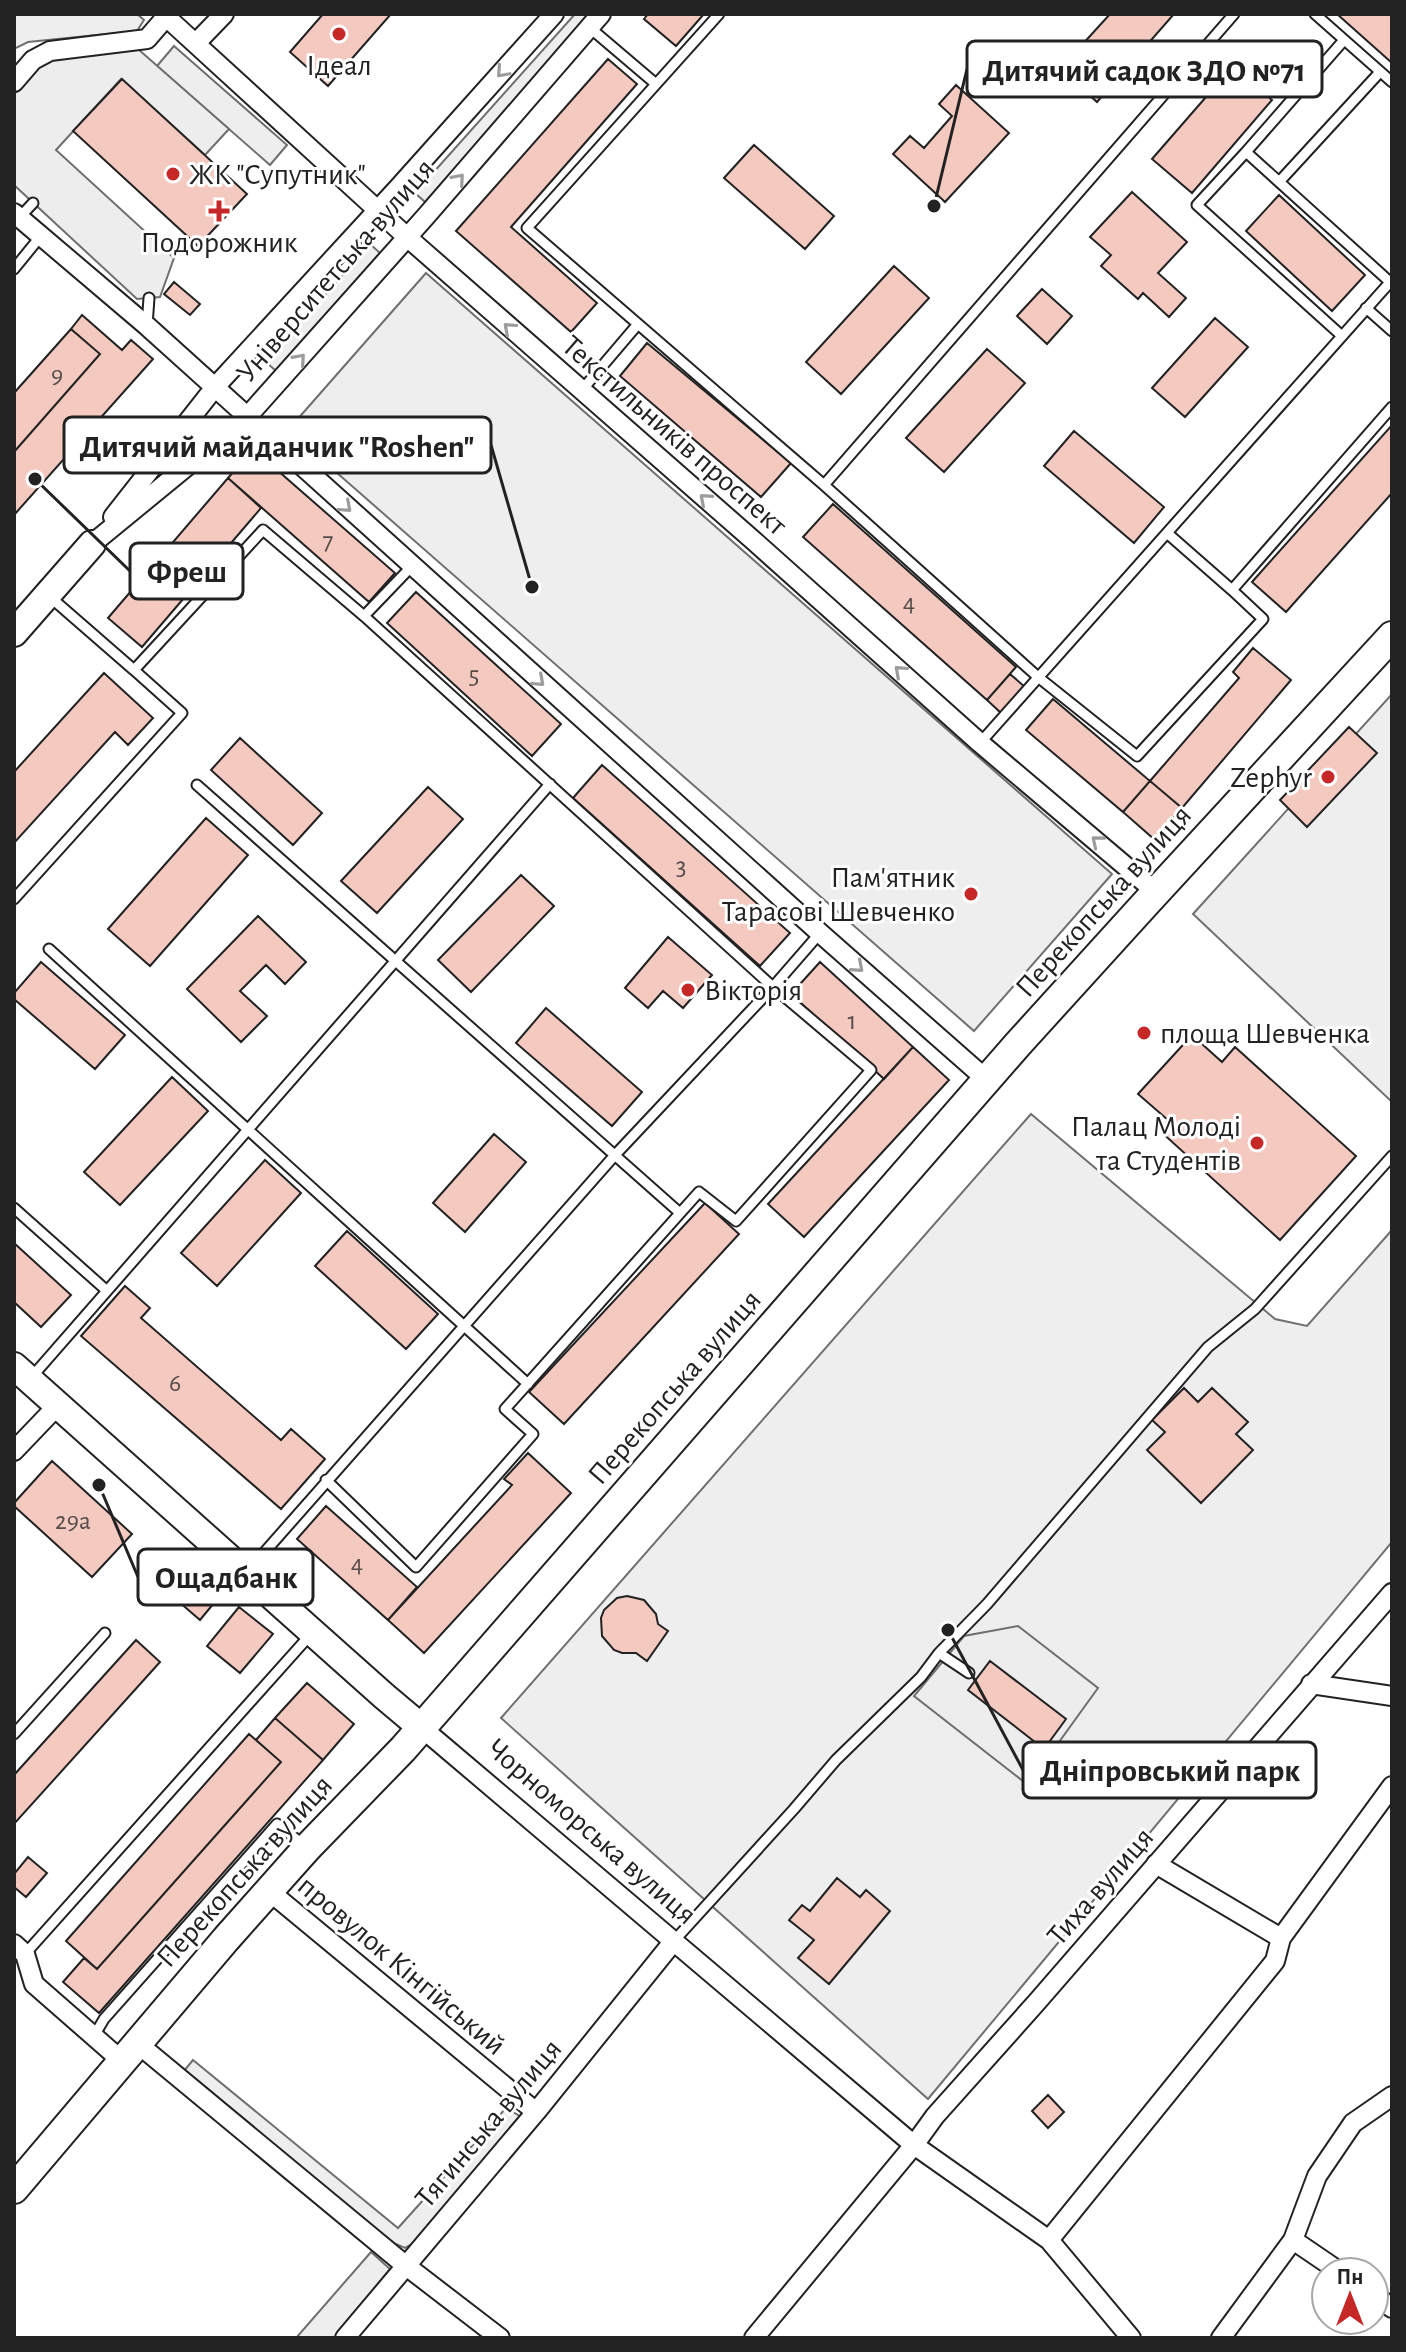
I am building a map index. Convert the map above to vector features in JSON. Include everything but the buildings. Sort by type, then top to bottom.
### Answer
[{"type":"main road","name":"Перекопська вулиця","points":[[14,2189],[269,1891],[422,1728],[987,1080],[1392,636]]},
{"type":"street","points":[[196,43],[224,14]]},
{"type":"street","name":"Університетська вулиця","points":[[14,633],[92,544],[215,387],[554,14]]},
{"type":"street","points":[[14,82],[41,54],[147,39],[165,16]]},
{"type":"street","name":"Текстильників проспект","points":[[165,16],[376,210],[980,743],[1156,892]]},
{"type":"street","name":"Університетська вулиця","points":[[92,544],[247,417],[595,20]]},
{"type":"street","points":[[17,216],[147,326],[987,1080]]},
{"type":"street","name":"Чорноморська вулиця","points":[[22,1372],[422,1728],[673,1942],[914,2145],[1049,2240],[1131,2338]]},
{"type":"street","points":[[14,1451],[59,1404]]},
{"type":"street","name":"Тиха вулиця","points":[[754,2338],[935,2116],[1392,1593]]},
{"type":"street","points":[[1311,1684],[1392,1696]]},
{"type":"street","points":[[1049,2240],[1275,1961],[1281,1938],[1392,1786]]},
{"type":"street","points":[[1156,1864],[1281,1938]]},
{"type":"street","name":"провулок Кінгійський","points":[[269,1891],[536,2112]]},
{"type":"street","name":"Тягинська вулиця","points":[[345,2338],[536,2112],[673,1942]]},
{"type":"street","points":[[20,1949],[34,1984],[94,2036],[130,2052],[500,2338]]},
{"type":"street","points":[[1221,2338],[1293,2240],[1317,2176],[1353,2123],[1392,2096]]},
{"type":"street","points":[[1293,2240],[1316,2256]]},
{"type":"lane","points":[[719,14],[527,228],[824,485],[1038,677],[1137,756],[1263,619],[1167,533]]},
{"type":"lane","points":[[824,485],[1234,14]]},
{"type":"lane","points":[[1315,14],[1392,82]]},
{"type":"lane","points":[[595,20],[656,84]]},
{"type":"lane","points":[[1342,336],[1197,205],[1344,40]]},
{"type":"lane","points":[[1279,182],[1380,72]]},
{"type":"lane","points":[[980,743],[1391,281],[1246,152]]},
{"type":"lane","points":[[17,216],[33,203]]},
{"type":"lane","points":[[14,269],[40,237]]},
{"type":"lane","points":[[147,326],[149,298]]},
{"type":"lane","points":[[1366,308],[1392,331]]},
{"type":"lane","points":[[581,391],[638,324]]},
{"type":"lane","points":[[1232,590],[1392,407]]},
{"type":"lane","points":[[134,670],[263,530],[364,616],[773,987],[871,1070],[736,1221],[699,1192],[505,1409],[533,1434],[416,1567],[326,1480]]},
{"type":"lane","points":[[364,616],[412,566]]},
{"type":"lane","points":[[14,899],[182,713],[48,595]]},
{"type":"lane","points":[[22,1372],[106,1290],[550,784]]},
{"type":"lane","points":[[197,785],[680,1213]]},
{"type":"lane","points":[[247,1572],[615,1155],[820,933]]},
{"type":"lane","points":[[49,949],[528,1384]]},
{"type":"lane","points":[[673,1942],[836,1760],[921,1677],[939,1653],[987,1604],[1208,1347],[1255,1309],[1392,1156]]},
{"type":"lane","points":[[14,1208],[106,1290]]},
{"type":"lane","points":[[20,1949],[313,1632]]},
{"type":"lane","points":[[14,1734],[105,1633]]},
{"type":"lane","points":[[939,1653],[969,1673]]},
{"type":"lane","points":[[94,2036],[104,2019],[277,1824],[307,1848]]},
{"type":"shaded area","points":[[14,14],[137,14],[144,20],[137,31],[28,42],[14,49]]},
{"type":"shaded area","points":[[575,14],[592,14],[425,202],[415,193]]},
{"type":"shaded area","points":[[174,46],[287,145],[270,165],[157,66]]},
{"type":"shaded area","points":[[138,49],[229,129],[205,155],[121,79],[56,150],[174,258],[160,297],[137,299],[14,185],[14,94],[46,59]]},
{"type":"shaded area","points":[[370,244],[380,253],[276,371],[266,362]]},
{"type":"shaded area","points":[[426,273],[1112,874],[974,1031],[288,430]]},
{"type":"shaded area","points":[[1392,694],[1392,1102],[1193,914]]},
{"type":"shaded area","points":[[1031,1114],[1275,1319],[1307,1326],[1392,1230],[1392,1542],[928,2099],[501,1718]]},
{"type":"shaded area","points":[[1018,1626],[1098,1688],[1028,1785],[914,1696],[964,1636]]},
{"type":"shaded area","points":[[193,2060],[398,2228],[506,2108],[523,2118],[416,2242],[405,2248],[391,2242],[183,2072]]},
{"type":"shaded area","points":[[371,2252],[390,2269],[334,2338],[296,2338]]},
{"type":"place","name":"Ідеал","points":[[339,34]]},
{"type":"place","name":"ЖК \"Супутник\"","points":[[173,174]]},
{"type":"place","name":"Дитячий садок ЗДО №71","points":[[934,206]]},
{"type":"place","name":"Подорожник","points":[[219,211]]},
{"type":"place","name":"Фреш","points":[[35,479]]},
{"type":"place","name":"Дитячий майданчик \"Roshen\"","points":[[532,587]]},
{"type":"place","name":"Zephyr","points":[[1328,777]]},
{"type":"place","name":"Пам'ятник Тарасові Шевченко","points":[[971,894]]},
{"type":"place","name":"Вікторія","points":[[688,990]]},
{"type":"place","name":"площа Шевченка","points":[[1144,1033]]},
{"type":"place","name":"Палац Молоді та Студентів","points":[[1257,1143]]},
{"type":"place","name":"Ощадбанк","points":[[99,1485]]},
{"type":"place","name":"Дніпровський парк","points":[[948,1630]]}]
